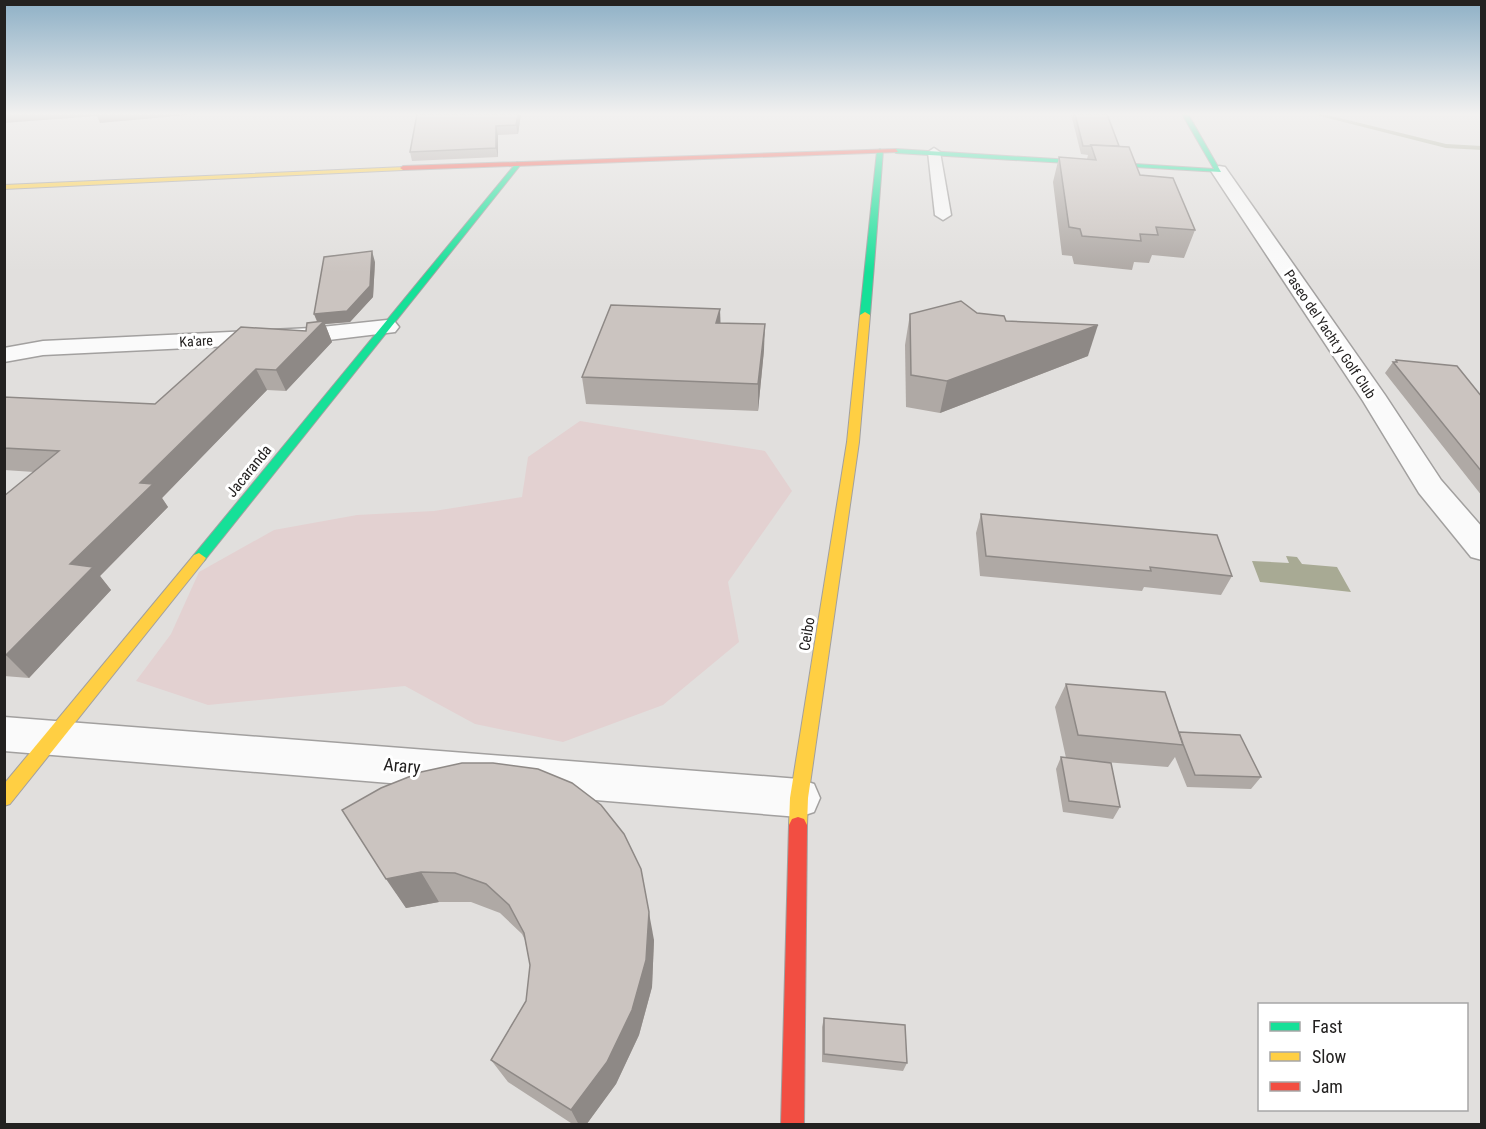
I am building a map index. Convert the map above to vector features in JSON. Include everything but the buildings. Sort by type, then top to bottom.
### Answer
[{"type":"street","points":[[4,187],[440,167]]},
{"type":"street","name":"Jacaranda","points":[[4,798],[516,167]]},
{"type":"street","name":"Ceibo","points":[[792,1125],[799,798],[853,442],[879,167]]},
{"type":"street","points":[[1154,167],[1219,171]]},
{"type":"street","name":"Paseo del Yacht y Golf Club","points":[[1216,167],[1376,401],[1430,486],[1482,549]]},
{"type":"street","name":"Ka'are","points":[[4,355],[43,348],[312,336],[387,327]]},
{"type":"street","name":"Arary","points":[[4,734],[799,798]]},
{"type":"lane","points":[[936,167],[943,215]]},
{"type":"shaded area","points":[[580,421],[765,451],[792,491],[728,582],[739,642],[663,705],[563,742],[475,724],[405,686],[208,705],[136,681],[171,634],[199,572],[274,530],[357,515],[434,511],[522,497],[528,457]]},
{"type":"shaded area","points":[[1286,556],[1297,557],[1302,564],[1337,567],[1351,592],[1260,582],[1252,561],[1289,563]]},
{"type":"traffic: fast","points":[[199,558],[516,167]]},
{"type":"traffic: fast","points":[[865,315],[879,167]]},
{"type":"traffic: fast","points":[[1149,167],[1219,171]]},
{"type":"traffic: fast","points":[[1216,167],[1219,171]]},
{"type":"traffic: slow","points":[[4,187],[403,168]]},
{"type":"traffic: slow","points":[[798,825],[799,798],[853,442],[865,315]]},
{"type":"traffic: slow","points":[[4,798],[199,558]]},
{"type":"traffic: jam","points":[[403,168],[441,167]]},
{"type":"traffic: jam","points":[[792,1124],[798,825]]}]
